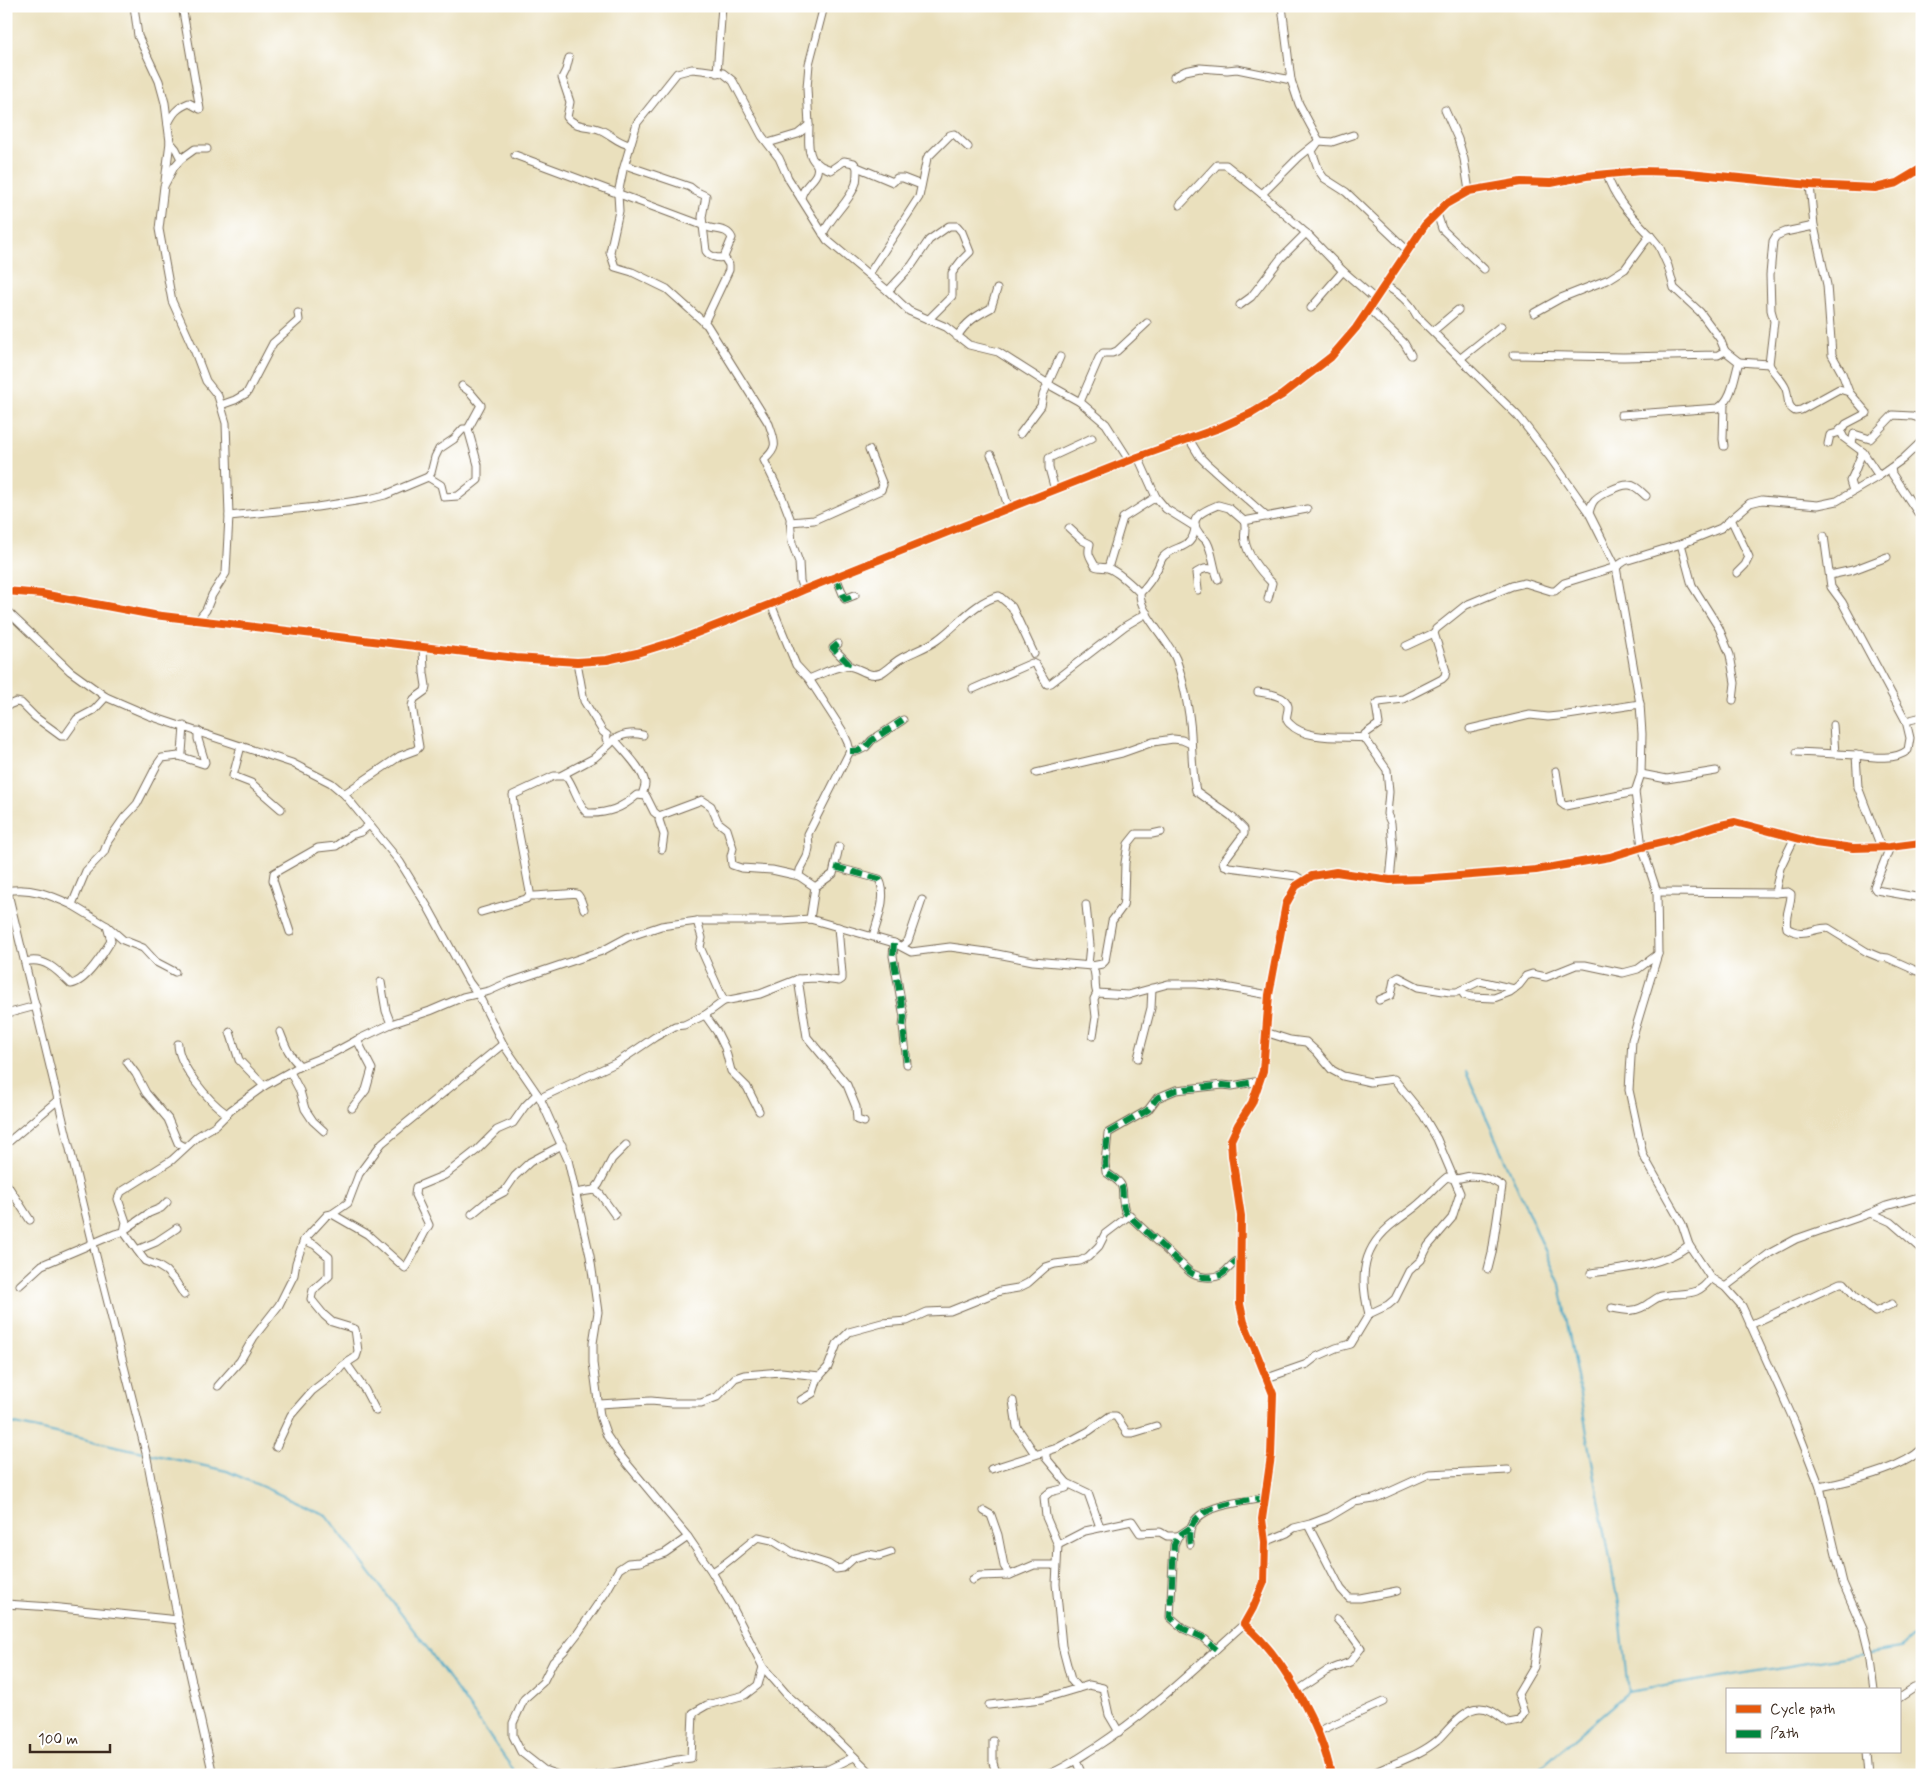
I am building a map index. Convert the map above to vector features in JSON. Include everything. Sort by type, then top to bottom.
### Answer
[{"type":"street","points":[[134,6],[138,36],[159,82],[168,124],[170,142],[159,229],[172,301],[206,381],[218,396],[226,423],[229,516],[226,573],[212,595],[206,610],[198,620]]},
{"type":"street","points":[[168,124],[172,113],[184,105],[188,104],[200,109],[182,6]]},
{"type":"street","points":[[717,73],[722,6]]},
{"type":"street","points":[[824,6],[809,64],[807,88],[809,149],[812,158],[821,166],[831,170],[844,161],[854,163],[857,167],[894,182],[896,178],[903,178],[921,185]]},
{"type":"street","points":[[1282,6],[1291,80],[1299,104],[1319,141]]},
{"type":"street","points":[[569,58],[562,78],[570,102],[567,117],[569,120],[586,128],[600,129],[620,143],[630,145]]},
{"type":"street","points":[[1174,76],[1185,71],[1200,68],[1247,70],[1275,78],[1291,80]]},
{"type":"street","points":[[803,590],[799,562],[792,543],[790,522],[782,497],[764,460],[773,452],[775,442],[769,424],[704,323],[667,289],[632,272],[616,267],[610,252],[619,211],[618,194],[624,165],[637,123],[677,73],[692,69],[723,73],[729,76],[733,80],[755,124],[779,158],[788,178],[823,234],[837,248],[909,311],[946,327],[969,345],[998,352],[1080,402],[1106,424],[1129,460]]},
{"type":"street","points":[[1445,110],[1458,139],[1464,159],[1469,191]]},
{"type":"street","points":[[768,143],[798,134],[808,126]]},
{"type":"street","points":[[868,274],[882,256],[919,197],[927,158],[946,137],[954,134],[968,147]]},
{"type":"street","points":[[1262,194],[1299,157],[1319,141],[1332,142],[1353,135]]},
{"type":"street","points":[[1319,141],[1312,151],[1318,171],[1324,178],[1346,192],[1408,250]]},
{"type":"street","points":[[170,142],[181,159]]},
{"type":"street","points":[[164,186],[174,167],[181,159],[194,149],[207,149]]},
{"type":"street","points":[[515,155],[703,226],[726,231],[732,238],[724,257],[719,259],[708,255],[706,251],[703,226],[702,217],[706,196],[690,186],[624,165]]},
{"type":"street","points":[[801,198],[803,190],[817,175],[818,168],[816,162]]},
{"type":"street","points":[[1180,205],[1217,164],[1222,163],[1262,194],[1306,233],[1343,271],[1375,299]]},
{"type":"street","points":[[823,234],[826,226],[845,202],[856,183],[857,167]]},
{"type":"street","points":[[6,591],[42,594],[198,620],[516,658],[577,662],[607,660],[676,641],[1129,460],[1190,439],[1252,413],[1282,395],[1331,357],[1356,328],[1408,250],[1437,212],[1446,204],[1469,191],[1521,182],[1551,183],[1586,176],[1641,171],[1679,172],[1810,185],[1875,188],[1897,183],[1922,168]]},
{"type":"street","points":[[1608,175],[1611,189],[1618,200],[1659,246],[1668,266],[1674,288],[1700,312],[1720,339],[1725,350],[1739,362],[1769,364]]},
{"type":"street","points":[[1810,185],[1814,226],[1827,285],[1832,355],[1842,373],[1849,392],[1867,413],[1846,424],[1837,433],[1830,435],[1828,444]]},
{"type":"street","points":[[1271,186],[1271,202]]},
{"type":"street","points":[[1437,212],[1442,229],[1484,269]]},
{"type":"street","points":[[888,291],[912,265],[929,240],[949,226],[957,226],[962,232],[970,252],[952,273],[952,296],[928,320]]},
{"type":"street","points":[[1814,226],[1785,232],[1776,236],[1773,241],[1770,275],[1774,321],[1769,364],[1786,389],[1788,403],[1791,409],[1795,411],[1801,410],[1839,389],[1849,392]]},
{"type":"street","points":[[1240,304],[1251,297],[1281,258],[1306,233]]},
{"type":"street","points":[[1534,313],[1561,298],[1609,278],[1625,269],[1650,235]]},
{"type":"street","points":[[704,323],[729,270],[729,265],[724,257]]},
{"type":"street","points":[[1311,308],[1343,271]]},
{"type":"street","points":[[1384,285],[1398,292],[1410,304],[1417,316],[1518,416],[1589,513],[1616,567],[1640,704],[1642,734],[1641,774],[1635,792],[1642,847],[1657,892],[1658,954],[1632,1040],[1629,1090],[1643,1155],[1682,1224],[1689,1245],[1711,1278],[1725,1287],[1742,1306],[1795,1423],[1820,1487],[1843,1582],[1863,1629],[1869,1653],[1874,1688]]},
{"type":"street","points":[[957,337],[970,319],[991,308],[997,289]]},
{"type":"street","points":[[1369,308],[1404,343],[1411,355]]},
{"type":"street","points":[[1433,331],[1458,310]]},
{"type":"street","points":[[221,405],[247,393],[271,346],[299,320],[298,313]]},
{"type":"street","points":[[1080,402],[1102,353],[1116,351],[1147,323]]},
{"type":"street","points":[[1461,358],[1501,326]]},
{"type":"street","points":[[1513,355],[1623,357],[1718,355],[1725,350]]},
{"type":"street","points":[[1020,434],[1041,406],[1048,384],[1060,358]]},
{"type":"street","points":[[1622,415],[1718,408],[1724,404],[1729,396],[1739,362]]},
{"type":"street","points":[[428,477],[441,485],[444,497],[458,496],[478,480],[478,465],[468,429],[481,405],[462,386]]},
{"type":"street","points":[[1724,404],[1724,446]]},
{"type":"street","points":[[1852,443],[1854,434],[1870,439],[1893,415],[1912,416],[1922,419]]},
{"type":"street","points":[[1842,428],[1841,432],[1844,438],[1863,452],[1879,476]]},
{"type":"street","points":[[229,516],[317,507],[385,495],[428,477],[439,449],[454,439],[463,429],[468,429]]},
{"type":"street","points":[[1055,490],[1049,468],[1049,458],[1092,438]]},
{"type":"street","points":[[1190,439],[1200,457],[1266,517]]},
{"type":"street","points":[[1406,646],[1434,633],[1436,629],[1466,605],[1512,586],[1525,583],[1556,591],[1564,583],[1616,567],[1625,561],[1681,544],[1721,528],[1750,504],[1762,500],[1818,505],[1837,501],[1891,468],[1922,442]]},
{"type":"street","points":[[790,522],[814,520],[881,490],[883,485],[869,450]]},
{"type":"street","points":[[1854,491],[1850,481],[1854,475],[1857,461],[1863,452]]},
{"type":"street","points":[[991,455],[998,468],[1002,489],[1009,508]]},
{"type":"street","points":[[1138,457],[1156,497],[1166,508],[1195,527],[1206,540],[1218,579]]},
{"type":"street","points":[[1891,468],[1892,474],[1922,519]]},
{"type":"street","points":[[1589,513],[1592,502],[1598,496],[1623,486],[1630,485],[1636,487],[1646,496]]},
{"type":"street","points":[[1108,568],[1123,518],[1156,497]]},
{"type":"street","points":[[1140,593],[1154,575],[1162,558],[1190,543],[1197,516],[1218,505],[1229,508],[1244,521],[1246,526],[1245,542],[1260,570],[1272,583],[1268,599]]},
{"type":"street","points":[[1244,521],[1307,509]]},
{"type":"street","points":[[1730,519],[1749,557],[1745,565],[1737,573]]},
{"type":"street","points":[[1069,528],[1090,544],[1089,556],[1095,566],[1108,568],[1126,580],[1128,584],[1140,593],[1146,614],[1176,658],[1191,733],[1196,791],[1231,816],[1244,829],[1244,834],[1226,857],[1223,862],[1224,865],[1228,868],[1296,876],[1304,881]]},
{"type":"street","points":[[1798,752],[1873,757],[1900,755],[1908,750],[1910,738],[1906,722],[1842,602],[1832,588],[1824,536]]},
{"type":"street","points":[[1681,544],[1692,585],[1720,628],[1730,655],[1736,683],[1733,700]]},
{"type":"street","points":[[1830,575],[1853,570],[1887,557]]},
{"type":"street","points":[[1198,590],[1196,573],[1201,569],[1209,568],[1214,570]]},
{"type":"street","points":[[836,577],[845,600],[855,595]]},
{"type":"street","points":[[809,679],[847,666],[869,675],[883,672],[900,659],[936,641],[989,598],[999,596],[1012,607],[1034,654]]},
{"type":"street","points":[[771,604],[796,664],[809,679],[842,730],[850,751],[808,834],[809,848],[799,876]]},
{"type":"street","points":[[6,610],[70,670],[106,697],[150,716],[292,763],[331,783],[344,794],[400,862],[429,909],[469,982],[478,994],[503,1044],[539,1096],[568,1160],[590,1256],[598,1312],[593,1363],[600,1416],[607,1436],[619,1454],[688,1537],[712,1572],[734,1610],[762,1667],[788,1696],[823,1726],[873,1775]]},
{"type":"street","points":[[973,689],[1032,663],[1036,665],[1046,684],[1051,683],[1120,630],[1146,614]]},
{"type":"street","points":[[1366,738],[1366,734],[1379,724],[1376,705],[1379,702],[1403,699],[1445,676],[1446,671],[1434,633]]},
{"type":"street","points":[[838,644],[833,648],[848,663],[847,666]]},
{"type":"street","points":[[344,794],[400,756],[419,747],[412,706],[414,699],[425,691],[426,686],[423,647]]},
{"type":"street","points":[[577,662],[584,701],[603,732],[607,735],[606,739],[621,749],[638,766],[646,786],[642,795]]},
{"type":"street","points":[[1258,692],[1278,696],[1286,701],[1288,707],[1287,720],[1290,725],[1299,730],[1334,738],[1346,736],[1366,738]]},
{"type":"street","points":[[6,706],[16,702],[21,703],[35,717],[61,736],[64,736],[77,719],[94,710],[106,697]]},
{"type":"street","points":[[1470,728],[1530,715],[1548,717],[1568,715],[1640,704]]},
{"type":"street","points":[[1906,722],[1922,718]]},
{"type":"street","points":[[850,751],[858,751],[866,747],[872,740],[903,720]]},
{"type":"street","points":[[1833,725],[1835,754]]},
{"type":"street","points":[[179,756],[184,750],[184,726]]},
{"type":"street","points":[[72,905],[86,871],[104,852],[108,842],[124,818],[137,804],[162,758],[179,756],[204,764],[206,762],[198,739],[198,731]]},
{"type":"street","points":[[529,896],[530,892],[513,795],[554,776],[562,775],[594,758],[612,742],[630,733],[643,734]]},
{"type":"street","points":[[1366,738],[1387,770],[1389,792],[1387,814],[1391,823],[1393,849],[1390,880]]},
{"type":"street","points":[[1036,773],[1122,753],[1153,742],[1172,739],[1182,740],[1191,744]]},
{"type":"street","points":[[241,746],[233,776],[251,783],[281,809]]},
{"type":"street","points":[[1856,756],[1858,787],[1881,847]]},
{"type":"street","points":[[1556,771],[1561,802],[1565,806],[1635,792]]},
{"type":"street","points":[[1641,774],[1666,779],[1716,771]]},
{"type":"street","points":[[562,775],[566,776],[571,782],[581,805],[587,813],[601,814],[622,808],[637,795],[642,795],[646,796],[654,812],[660,816]]},
{"type":"street","points":[[660,816],[702,800],[711,806],[718,822],[727,829],[733,848],[731,856],[732,865],[741,868],[772,870],[799,876],[815,887]]},
{"type":"street","points":[[660,816],[659,820],[665,841],[662,850]]},
{"type":"street","points":[[1046,1775],[1076,1760],[1119,1732],[1169,1692],[1244,1624],[1264,1582],[1265,1542],[1262,1518],[1271,1456],[1273,1394],[1244,1322],[1240,1304],[1241,1216],[1231,1140],[1252,1103],[1263,1071],[1269,995],[1286,904],[1296,886],[1312,876],[1336,872],[1390,880],[1536,870],[1610,857],[1735,822],[1815,843],[1853,848],[1890,847],[1921,843]]},
{"type":"street","points":[[290,932],[272,880],[274,873],[318,848],[336,846],[351,835],[361,832],[369,825]]},
{"type":"street","points":[[184,1295],[166,1271],[145,1261],[137,1250],[125,1230],[126,1222],[118,1199],[121,1192],[172,1160],[198,1136],[216,1125],[227,1114],[264,1086],[300,1066],[333,1053],[391,1024],[430,1011],[463,996],[478,994],[602,951],[628,937],[645,931],[661,926],[697,921],[782,921],[810,919],[873,936],[902,946],[911,952],[950,947],[1033,961],[1090,966],[1102,964],[1105,961],[1112,922],[1123,906],[1125,863],[1130,840],[1136,834],[1161,832]]},
{"type":"street","points":[[1775,893],[1780,868],[1794,837]]},
{"type":"street","points":[[810,919],[815,887],[833,874],[839,847]]},
{"type":"street","points":[[1890,847],[1874,887],[1876,890],[1916,897]]},
{"type":"street","points":[[835,867],[879,879],[882,884],[884,892],[873,936]]},
{"type":"street","points":[[175,972],[156,962],[143,948],[123,940],[107,926],[72,905],[46,893],[7,888],[93,1244],[146,1453],[178,1620],[213,1775]]},
{"type":"street","points":[[481,912],[526,899],[529,896],[558,895],[572,892],[577,894],[584,909]]},
{"type":"street","points":[[1657,892],[1788,892],[1791,894],[1785,923],[1792,932],[1803,934],[1821,928],[1828,928],[1867,952],[1897,961],[1917,971]]},
{"type":"street","points":[[902,946],[908,941],[922,900]]},
{"type":"street","points":[[1086,905],[1090,966],[1096,972],[1095,989],[1097,993],[1094,999],[1096,1017],[1094,1036]]},
{"type":"street","points":[[697,921],[702,938],[700,947],[724,1001]]},
{"type":"street","points":[[24,962],[34,959],[42,961],[51,966],[71,984],[77,983],[86,975],[111,941],[107,926]]},
{"type":"street","points":[[332,1214],[368,1234],[404,1268],[418,1250],[421,1237],[430,1225],[415,1195],[416,1187],[445,1175],[477,1150],[497,1130],[513,1122],[525,1106],[539,1096],[618,1062],[655,1037],[675,1026],[684,1025],[705,1015],[724,1001],[760,994],[798,980],[815,978],[834,982],[842,979],[838,927]]},
{"type":"street","points":[[894,943],[894,956],[904,1017],[903,1026],[907,1064]]},
{"type":"street","points":[[1461,990],[1464,994],[1486,999],[1504,995],[1514,989],[1526,976],[1532,974],[1546,977],[1576,965],[1585,965],[1623,973],[1638,969],[1658,954]]},
{"type":"street","points":[[1379,1000],[1391,995],[1394,980],[1399,976],[1418,987],[1450,992],[1461,990],[1480,981],[1514,989]]},
{"type":"street","points":[[798,980],[807,1037],[847,1085],[856,1107],[857,1120],[864,1122]]},
{"type":"street","points":[[381,982],[386,1011],[391,1024]]},
{"type":"street","points":[[1097,993],[1128,994],[1168,984],[1196,984],[1269,995]]},
{"type":"street","points":[[1138,1058],[1151,1008],[1152,988]]},
{"type":"street","points":[[6,1014],[36,1006]]},
{"type":"street","points":[[705,1015],[725,1048],[731,1071],[747,1087],[760,1111]]},
{"type":"street","points":[[230,1032],[239,1060],[264,1086]]},
{"type":"street","points":[[280,1032],[286,1049],[293,1060],[300,1066]]},
{"type":"street","points":[[1265,1032],[1290,1040],[1306,1042],[1332,1070],[1343,1076],[1370,1082],[1394,1079],[1424,1116],[1437,1139],[1460,1193],[1452,1218],[1428,1246],[1421,1260],[1409,1271],[1395,1299],[1388,1305],[1369,1314],[1351,1344],[1322,1354],[1307,1364],[1267,1378]]},
{"type":"street","points":[[352,1108],[366,1090],[372,1068],[357,1040]]},
{"type":"street","points":[[178,1044],[179,1055],[198,1085],[227,1114]]},
{"type":"street","points":[[218,1386],[240,1361],[254,1337],[279,1305],[294,1275],[304,1240],[327,1215],[332,1214],[348,1203],[359,1174],[382,1143],[503,1044]]},
{"type":"street","points":[[127,1062],[146,1093],[168,1119],[178,1143],[185,1147]]},
{"type":"street","points":[[290,1072],[300,1091],[305,1109],[313,1121],[324,1131]]},
{"type":"street","points":[[1242,1259],[1236,1260],[1221,1275],[1194,1276],[1123,1206],[1120,1183],[1106,1172],[1108,1133],[1148,1110],[1157,1098],[1176,1090],[1260,1082]]},
{"type":"street","points":[[6,1144],[58,1100]]},
{"type":"street","points":[[575,1193],[594,1190],[612,1159],[626,1145]]},
{"type":"street","points":[[472,1214],[489,1200],[504,1192],[515,1176],[530,1162],[562,1146]]},
{"type":"street","points":[[1369,1314],[1365,1298],[1364,1270],[1372,1244],[1393,1223],[1423,1201],[1447,1177],[1453,1180],[1471,1176],[1491,1179],[1502,1186],[1488,1269]]},
{"type":"street","points":[[6,1183],[30,1220]]},
{"type":"street","points":[[594,1190],[600,1194],[615,1215]]},
{"type":"street","points":[[1725,1287],[1770,1253],[1796,1239],[1886,1206],[1922,1196]]},
{"type":"street","points":[[20,1285],[42,1265],[125,1230],[149,1213],[161,1208],[167,1202]]},
{"type":"street","points":[[1871,1213],[1891,1222],[1922,1249]]},
{"type":"street","points":[[801,1400],[813,1393],[814,1386],[828,1367],[837,1344],[849,1332],[882,1323],[907,1321],[927,1312],[950,1310],[1000,1291],[1028,1284],[1046,1267],[1080,1261],[1088,1257],[1099,1246],[1105,1234],[1130,1215]]},
{"type":"street","points":[[137,1250],[156,1242],[177,1228]]},
{"type":"street","points":[[276,1447],[291,1415],[312,1391],[356,1357],[358,1351],[355,1328],[332,1322],[311,1299],[313,1290],[329,1276],[329,1257],[315,1245],[304,1240]]},
{"type":"street","points":[[1591,1273],[1643,1265],[1681,1252],[1689,1245]]},
{"type":"street","points":[[1612,1308],[1630,1311],[1641,1309],[1660,1296],[1690,1293],[1703,1289],[1711,1278]]},
{"type":"street","points":[[1750,1325],[1820,1291],[1844,1282],[1855,1296],[1875,1312],[1892,1304]]},
{"type":"street","points":[[346,1364],[365,1390],[376,1411]]},
{"type":"street","points":[[599,1404],[651,1401],[672,1403],[701,1402],[717,1397],[735,1378],[744,1375],[781,1372],[820,1376]]},
{"type":"street","points":[[1013,1400],[1017,1426],[1035,1454]]},
{"type":"street","points":[[991,1469],[1046,1452],[1089,1431],[1110,1416],[1116,1416],[1127,1433],[1156,1426]]},
{"type":"street","points":[[1820,1487],[1852,1481],[1885,1469],[1915,1455],[1922,1448]]},
{"type":"street","points":[[1046,1452],[1046,1458],[1067,1483],[1088,1492],[1100,1527]]},
{"type":"street","points":[[1265,1542],[1294,1528],[1329,1517],[1354,1502],[1374,1499],[1429,1474],[1508,1470]]},
{"type":"street","points":[[1067,1483],[1066,1488],[1050,1492],[1044,1496],[1046,1517],[1058,1545],[1056,1564],[1062,1646],[1072,1680],[1078,1688]]},
{"type":"street","points":[[1216,1649],[1202,1637],[1184,1629],[1170,1617],[1174,1545],[1178,1536],[1190,1528],[1205,1511],[1216,1506],[1264,1498]]},
{"type":"street","points":[[984,1511],[991,1515],[998,1535],[1004,1566],[1010,1575]]},
{"type":"street","points":[[1058,1545],[1073,1536],[1100,1527],[1132,1521],[1140,1533],[1160,1532],[1167,1536],[1178,1536]]},
{"type":"street","points":[[1308,1525],[1341,1589],[1349,1598],[1360,1598],[1397,1591]]},
{"type":"street","points":[[1190,1528],[1188,1535],[1190,1544]]},
{"type":"street","points":[[558,1775],[544,1770],[521,1752],[513,1736],[513,1723],[524,1699],[543,1682],[553,1662],[578,1633],[619,1569],[628,1563],[640,1562],[665,1553],[688,1537]]},
{"type":"street","points":[[712,1572],[723,1567],[742,1548],[758,1537],[772,1540],[793,1553],[836,1568],[843,1568],[854,1558],[868,1554],[879,1556],[891,1552]]},
{"type":"street","points":[[972,1580],[979,1576],[1010,1575],[1034,1565],[1056,1564]]},
{"type":"street","points":[[6,1604],[51,1606],[178,1620]]},
{"type":"street","points":[[1297,1691],[1327,1671],[1350,1662],[1361,1648],[1337,1619]]},
{"type":"street","points":[[1244,1624],[1259,1636],[1271,1651],[1297,1691],[1317,1732],[1329,1763],[1331,1775]]},
{"type":"street","points":[[1370,1775],[1385,1766],[1422,1751],[1439,1739],[1462,1716],[1477,1708],[1490,1709],[1509,1723],[1519,1721],[1524,1713],[1518,1694],[1534,1668],[1540,1631]]},
{"type":"street","points":[[598,1775],[624,1772],[672,1760],[691,1758],[693,1713],[707,1705],[745,1695],[758,1684],[762,1667]]},
{"type":"street","points":[[989,1706],[1042,1699],[1089,1685],[1103,1688],[1109,1715],[1119,1732]]},
{"type":"street","points":[[1900,1697],[1914,1688],[1922,1686]]},
{"type":"street","points":[[1317,1732],[1383,1702]]},
{"type":"street","points":[[993,1741],[992,1763],[997,1775]]},
{"type":"street","points":[[1866,1754],[1868,1775]]},
{"type":"street","points":[[764,1775],[829,1769],[854,1757]]},
{"type":"street","points":[[1076,1760],[1082,1775]]},
{"type":"waterway","points":[[1466,1072],[1560,1284],[1620,1615],[1628,1692]]},
{"type":"waterway","points":[[6,1422],[143,1452]]},
{"type":"waterway","points":[[147,1453],[227,1471],[326,1515],[428,1649],[517,1775]]},
{"type":"waterway","points":[[1532,1775],[1628,1692],[1900,1648],[1922,1628]]},
{"type":"marked path","points":[[836,577],[845,599],[855,595]]},
{"type":"marked path","points":[[838,644],[833,648],[848,663],[847,666]]},
{"type":"marked path","points":[[850,751],[858,751],[866,747],[872,740],[903,720]]},
{"type":"marked path","points":[[835,867],[879,879],[882,884]]},
{"type":"marked path","points":[[894,943],[893,956],[904,1017],[903,1026],[907,1064]]},
{"type":"marked path","points":[[1242,1259],[1236,1261],[1219,1276],[1197,1276],[1190,1272],[1126,1213],[1123,1205],[1121,1185],[1106,1172],[1108,1133],[1148,1110],[1157,1098],[1176,1090],[1223,1085],[1232,1086],[1260,1081]]},
{"type":"marked path","points":[[1190,1544],[1190,1531],[1194,1521],[1203,1514],[1227,1504],[1264,1498]]},
{"type":"marked path","points":[[1190,1528],[1178,1536],[1174,1545],[1170,1617],[1184,1629],[1202,1637],[1216,1649]]},
{"type":"cycle path","points":[[6,591],[42,594],[154,615],[516,658],[577,662],[607,660],[676,641],[1138,457],[1219,428],[1252,413],[1282,395],[1331,357],[1356,328],[1425,225],[1446,204],[1469,191],[1521,182],[1551,183],[1586,176],[1641,171],[1679,172],[1810,185],[1875,188],[1897,183],[1922,168]]},
{"type":"cycle path","points":[[1331,1775],[1319,1735],[1298,1693],[1272,1654],[1244,1624],[1264,1582],[1265,1542],[1262,1519],[1271,1456],[1273,1394],[1244,1322],[1240,1304],[1241,1216],[1231,1140],[1252,1103],[1263,1071],[1269,995],[1286,904],[1296,886],[1312,876],[1336,872],[1390,880],[1536,870],[1610,857],[1735,822],[1815,843],[1853,848],[1890,847],[1921,843]]}]
